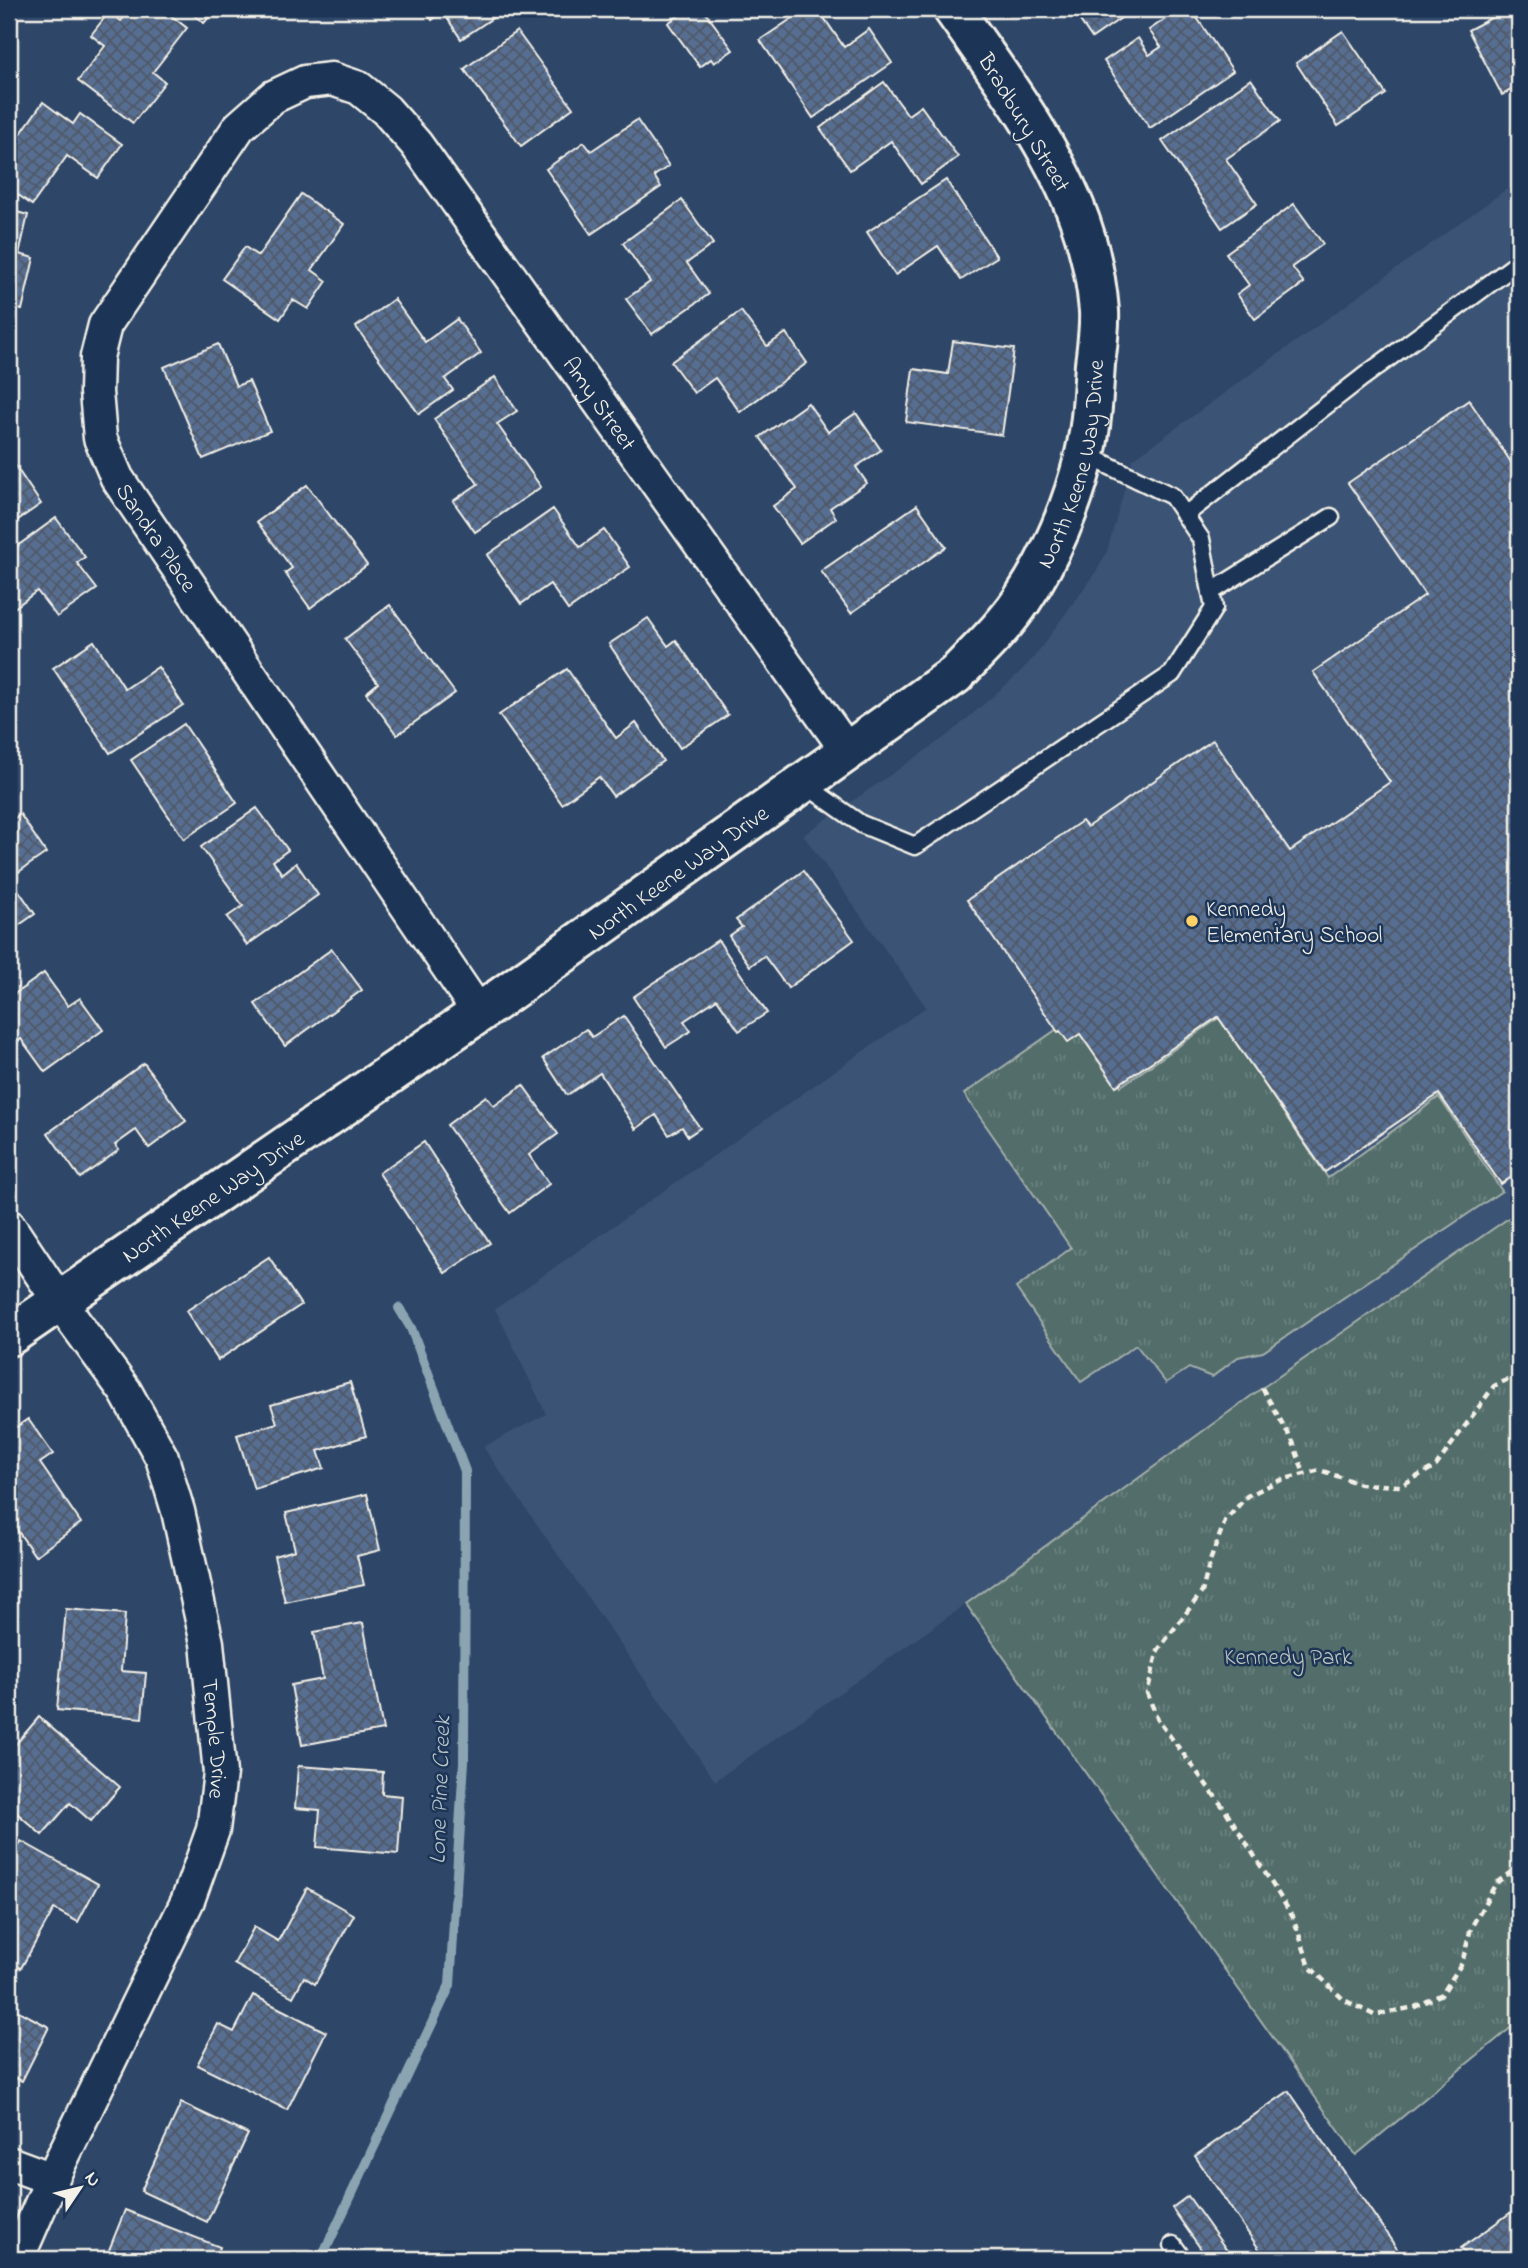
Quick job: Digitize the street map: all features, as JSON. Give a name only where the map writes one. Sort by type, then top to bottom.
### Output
[{"type":"street","name":"Bradbury Street","points":[[953,9],[1003,80],[1052,158],[1075,209],[1086,242]]},
{"type":"street","name":"Amy Street","points":[[332,79],[359,88],[386,110],[416,144],[848,752]]},
{"type":"street","name":"Sandra Place","points":[[332,79],[305,82],[273,97],[239,127],[105,325],[97,357],[96,392],[100,438],[117,478],[479,1013]]},
{"type":"street","name":"North Keene Way Drive","points":[[9,1336],[479,1013],[955,675],[1022,601],[1052,547],[1085,454],[1092,413],[1099,313],[1092,262],[1086,242]]},
{"type":"street","name":"Temple Drive","points":[[9,1226],[59,1301],[125,1391],[162,1458],[178,1511],[207,1643],[220,1773],[213,1830],[188,1900],[52,2179],[16,2259]]},
{"type":"street","points":[[9,2163],[52,2179]]},
{"type":"lane","points":[[1185,515],[1363,377],[1519,262]]},
{"type":"lane","points":[[804,784],[861,824],[915,846],[1172,674],[1214,608],[1201,538],[1172,496],[1085,454]]},
{"type":"lane","points":[[1212,592],[1331,517]]},
{"type":"lane","points":[[1172,2245],[1183,2259]]},
{"type":"path","points":[[1519,1374],[1494,1386],[1436,1466],[1400,1486],[1360,1484],[1320,1470],[1281,1480],[1248,1496],[1225,1521],[1202,1592],[1158,1650],[1147,1693],[1158,1720],[1226,1811],[1286,1905],[1293,1917],[1310,1967],[1344,2000],[1374,2015],[1415,2007],[1442,1994],[1462,1963],[1471,1928],[1496,1883],[1519,1866]]},
{"type":"path","points":[[1262,1388],[1293,1443],[1304,1474]]},
{"type":"shaded area","name":"Kennedy Elementary School","points":[[1519,180],[1519,1215],[715,1781],[483,1447],[546,1414],[495,1309],[926,1007],[803,835],[948,735],[1034,657],[1097,570],[1107,551],[1133,459]]},
{"type":"green space","points":[[1073,1018],[1121,1086],[1219,1018],[1328,1178],[1439,1097],[1502,1191],[1263,1352],[1238,1357],[1212,1377],[1189,1368],[1166,1383],[1136,1345],[1081,1382],[1016,1288],[1071,1248],[964,1094]]},
{"type":"green space","name":"Kennedy Park","points":[[1519,1211],[1519,2021],[1356,2155],[966,1604],[1262,1388]]},
{"type":"building","points":[[131,9],[163,9],[187,28],[153,72],[165,82],[133,123],[78,81],[105,46],[91,35],[109,12],[121,21]]},
{"type":"building","points":[[187,9],[216,9],[204,23]]},
{"type":"building","points":[[425,9],[506,9],[461,39],[443,12],[432,20]]},
{"type":"building","points":[[688,9],[703,9],[733,50],[714,63],[711,59],[700,67],[668,23]]},
{"type":"building","points":[[806,9],[818,9],[844,47],[869,29],[892,63],[813,118],[760,40]]},
{"type":"building","points":[[1072,9],[1134,9],[1092,38]]},
{"type":"building","points":[[1180,9],[1191,9],[1233,71],[1150,128],[1104,61],[1138,38],[1149,55],[1161,47],[1149,30]]},
{"type":"building","points":[[1508,9],[1519,9],[1519,86],[1502,95],[1468,30]]},
{"type":"building","points":[[517,31],[573,108],[521,146],[464,69]]},
{"type":"building","points":[[1343,31],[1386,94],[1338,126],[1296,63]]},
{"type":"building","points":[[1251,79],[1280,121],[1226,159],[1257,204],[1222,228],[1162,141]]},
{"type":"building","points":[[884,82],[908,115],[921,106],[958,157],[921,184],[891,141],[850,170],[820,128]]},
{"type":"building","points":[[43,102],[73,124],[80,114],[122,144],[98,178],[67,156],[32,205],[9,188],[9,133],[17,139]]},
{"type":"building","points":[[637,120],[669,166],[654,176],[661,187],[591,234],[546,169],[584,142],[591,151]]},
{"type":"building","points":[[946,180],[997,257],[961,280],[938,246],[895,275],[867,232]]},
{"type":"building","points":[[301,194],[344,224],[312,270],[327,281],[308,309],[293,300],[280,319],[222,279],[245,247],[258,256]]},
{"type":"building","points":[[682,200],[713,244],[687,263],[709,294],[652,334],[626,299],[650,282],[623,243]]},
{"type":"building","points":[[1294,204],[1323,244],[1292,267],[1304,283],[1255,319],[1237,294],[1249,285],[1226,253]]},
{"type":"building","points":[[9,210],[28,215],[19,254],[34,258],[22,310],[9,307]]},
{"type":"building","points":[[394,299],[425,342],[457,319],[481,353],[445,379],[453,390],[419,414],[356,327]]},
{"type":"building","points":[[741,311],[767,346],[786,333],[807,363],[740,412],[715,378],[694,393],[671,362]]},
{"type":"building","points":[[953,341],[1014,349],[1002,435],[906,422],[913,369],[948,374]]},
{"type":"building","points":[[218,344],[236,386],[249,381],[270,431],[203,459],[164,367]]},
{"type":"building","points":[[11,358],[11,397],[9,397]]},
{"type":"building","points":[[495,377],[517,411],[497,424],[541,487],[475,532],[453,501],[478,484],[434,419]]},
{"type":"building","name":"Kennedy Elementary School","points":[[1469,400],[1519,474],[1519,1172],[1501,1184],[1439,1094],[1325,1172],[1218,1017],[1116,1086],[1080,1034],[1068,1042],[1060,1031],[1058,1032],[967,900],[1082,821],[1087,827],[1213,740],[1290,851],[1390,782],[1313,672],[1425,595],[1348,483]]},
{"type":"building","points":[[808,403],[828,432],[856,413],[881,450],[856,467],[867,483],[830,508],[836,518],[800,543],[773,506],[797,489],[760,437]]},
{"type":"building","points":[[9,453],[41,504],[9,526]]},
{"type":"building","points":[[307,485],[367,565],[310,608],[285,573],[292,568],[257,522]]},
{"type":"building","points":[[917,505],[946,547],[851,613],[821,571]]},
{"type":"building","points":[[553,509],[580,547],[604,530],[630,567],[568,610],[550,584],[521,604],[487,555]]},
{"type":"building","points":[[56,518],[85,557],[77,563],[97,589],[57,617],[37,591],[9,612],[9,552]]},
{"type":"building","points":[[390,605],[455,693],[397,735],[366,693],[378,683],[345,639]]},
{"type":"building","points":[[648,618],[668,646],[676,640],[728,715],[680,748],[609,644]]},
{"type":"building","points":[[94,641],[125,689],[158,667],[183,705],[110,753],[53,668]]},
{"type":"building","points":[[567,669],[616,738],[636,723],[663,761],[613,796],[599,777],[562,804],[499,715]]},
{"type":"building","points":[[184,724],[237,803],[184,839],[131,760]]},
{"type":"building","points":[[257,808],[288,850],[273,861],[282,874],[296,863],[318,895],[247,945],[227,917],[243,906],[201,847]]},
{"type":"building","points":[[20,814],[46,853],[10,878],[35,914],[9,932],[9,822]]},
{"type":"building","points":[[803,871],[854,940],[788,988],[764,956],[750,966],[729,936],[742,927],[736,920]]},
{"type":"building","points":[[718,940],[767,1013],[739,1031],[717,999],[684,1021],[691,1031],[666,1047],[633,997]]},
{"type":"building","points":[[332,949],[362,990],[285,1046],[255,1004]]},
{"type":"building","points":[[44,973],[68,1006],[80,998],[103,1030],[45,1072],[21,1039],[9,1048],[9,998]]},
{"type":"building","points":[[624,1016],[700,1128],[688,1136],[682,1127],[669,1135],[656,1115],[636,1129],[600,1073],[567,1095],[543,1058],[586,1029],[592,1037]]},
{"type":"building","points":[[144,1063],[186,1121],[149,1148],[136,1130],[115,1145],[119,1150],[80,1178],[48,1133]]},
{"type":"building","points":[[523,1085],[558,1134],[529,1155],[549,1184],[510,1213],[447,1125],[486,1096],[494,1106]]},
{"type":"building","points":[[424,1142],[490,1243],[445,1273],[379,1173]]},
{"type":"building","points":[[269,1257],[301,1305],[218,1360],[186,1311]]},
{"type":"building","points":[[350,1382],[366,1436],[318,1451],[324,1468],[254,1489],[237,1435],[277,1423],[271,1405]]},
{"type":"building","points":[[28,1419],[53,1454],[40,1463],[81,1523],[35,1556],[9,1518],[9,1432]]},
{"type":"building","points":[[367,1494],[380,1550],[357,1556],[364,1585],[285,1602],[274,1556],[295,1550],[286,1513]]},
{"type":"building","points":[[66,1609],[125,1614],[121,1671],[146,1673],[142,1718],[57,1710]]},
{"type":"building","points":[[363,1623],[383,1730],[302,1745],[291,1685],[323,1679],[314,1632]]},
{"type":"building","points":[[39,1717],[120,1787],[91,1821],[70,1803],[42,1835],[9,1806],[9,1752]]},
{"type":"building","points":[[298,1766],[383,1772],[382,1794],[402,1796],[398,1854],[317,1847],[320,1810],[295,1808]]},
{"type":"building","points":[[21,1841],[98,1884],[78,1922],[54,1909],[21,1968],[9,1961],[9,1864]]},
{"type":"building","points":[[307,1888],[354,1915],[315,1984],[304,1977],[293,1997],[234,1964],[254,1927],[278,1941]]},
{"type":"building","points":[[253,1995],[326,2032],[287,2110],[197,2065],[218,2024],[234,2032]]},
{"type":"building","points":[[9,2006],[49,2027],[22,2081],[9,2075]]},
{"type":"building","points":[[1289,2091],[1404,2259],[1266,2259],[1195,2156]]},
{"type":"building","points":[[181,2103],[248,2134],[207,2222],[141,2191]]},
{"type":"building","points":[[1188,2196],[1233,2259],[1208,2259],[1172,2208]]},
{"type":"building","points":[[125,2210],[220,2247],[216,2259],[129,2259],[109,2250]]},
{"type":"building","points":[[1513,2211],[1519,2221],[1519,2259],[1469,2259],[1461,2248]]},
{"type":"waterway","name":"Lone Pine Creek","points":[[321,2259],[450,1985],[464,1762],[465,1471],[411,1328],[399,1308]]},
{"type":"place","name":"Kennedy Elementary School","points":[[1192,921]]}]
